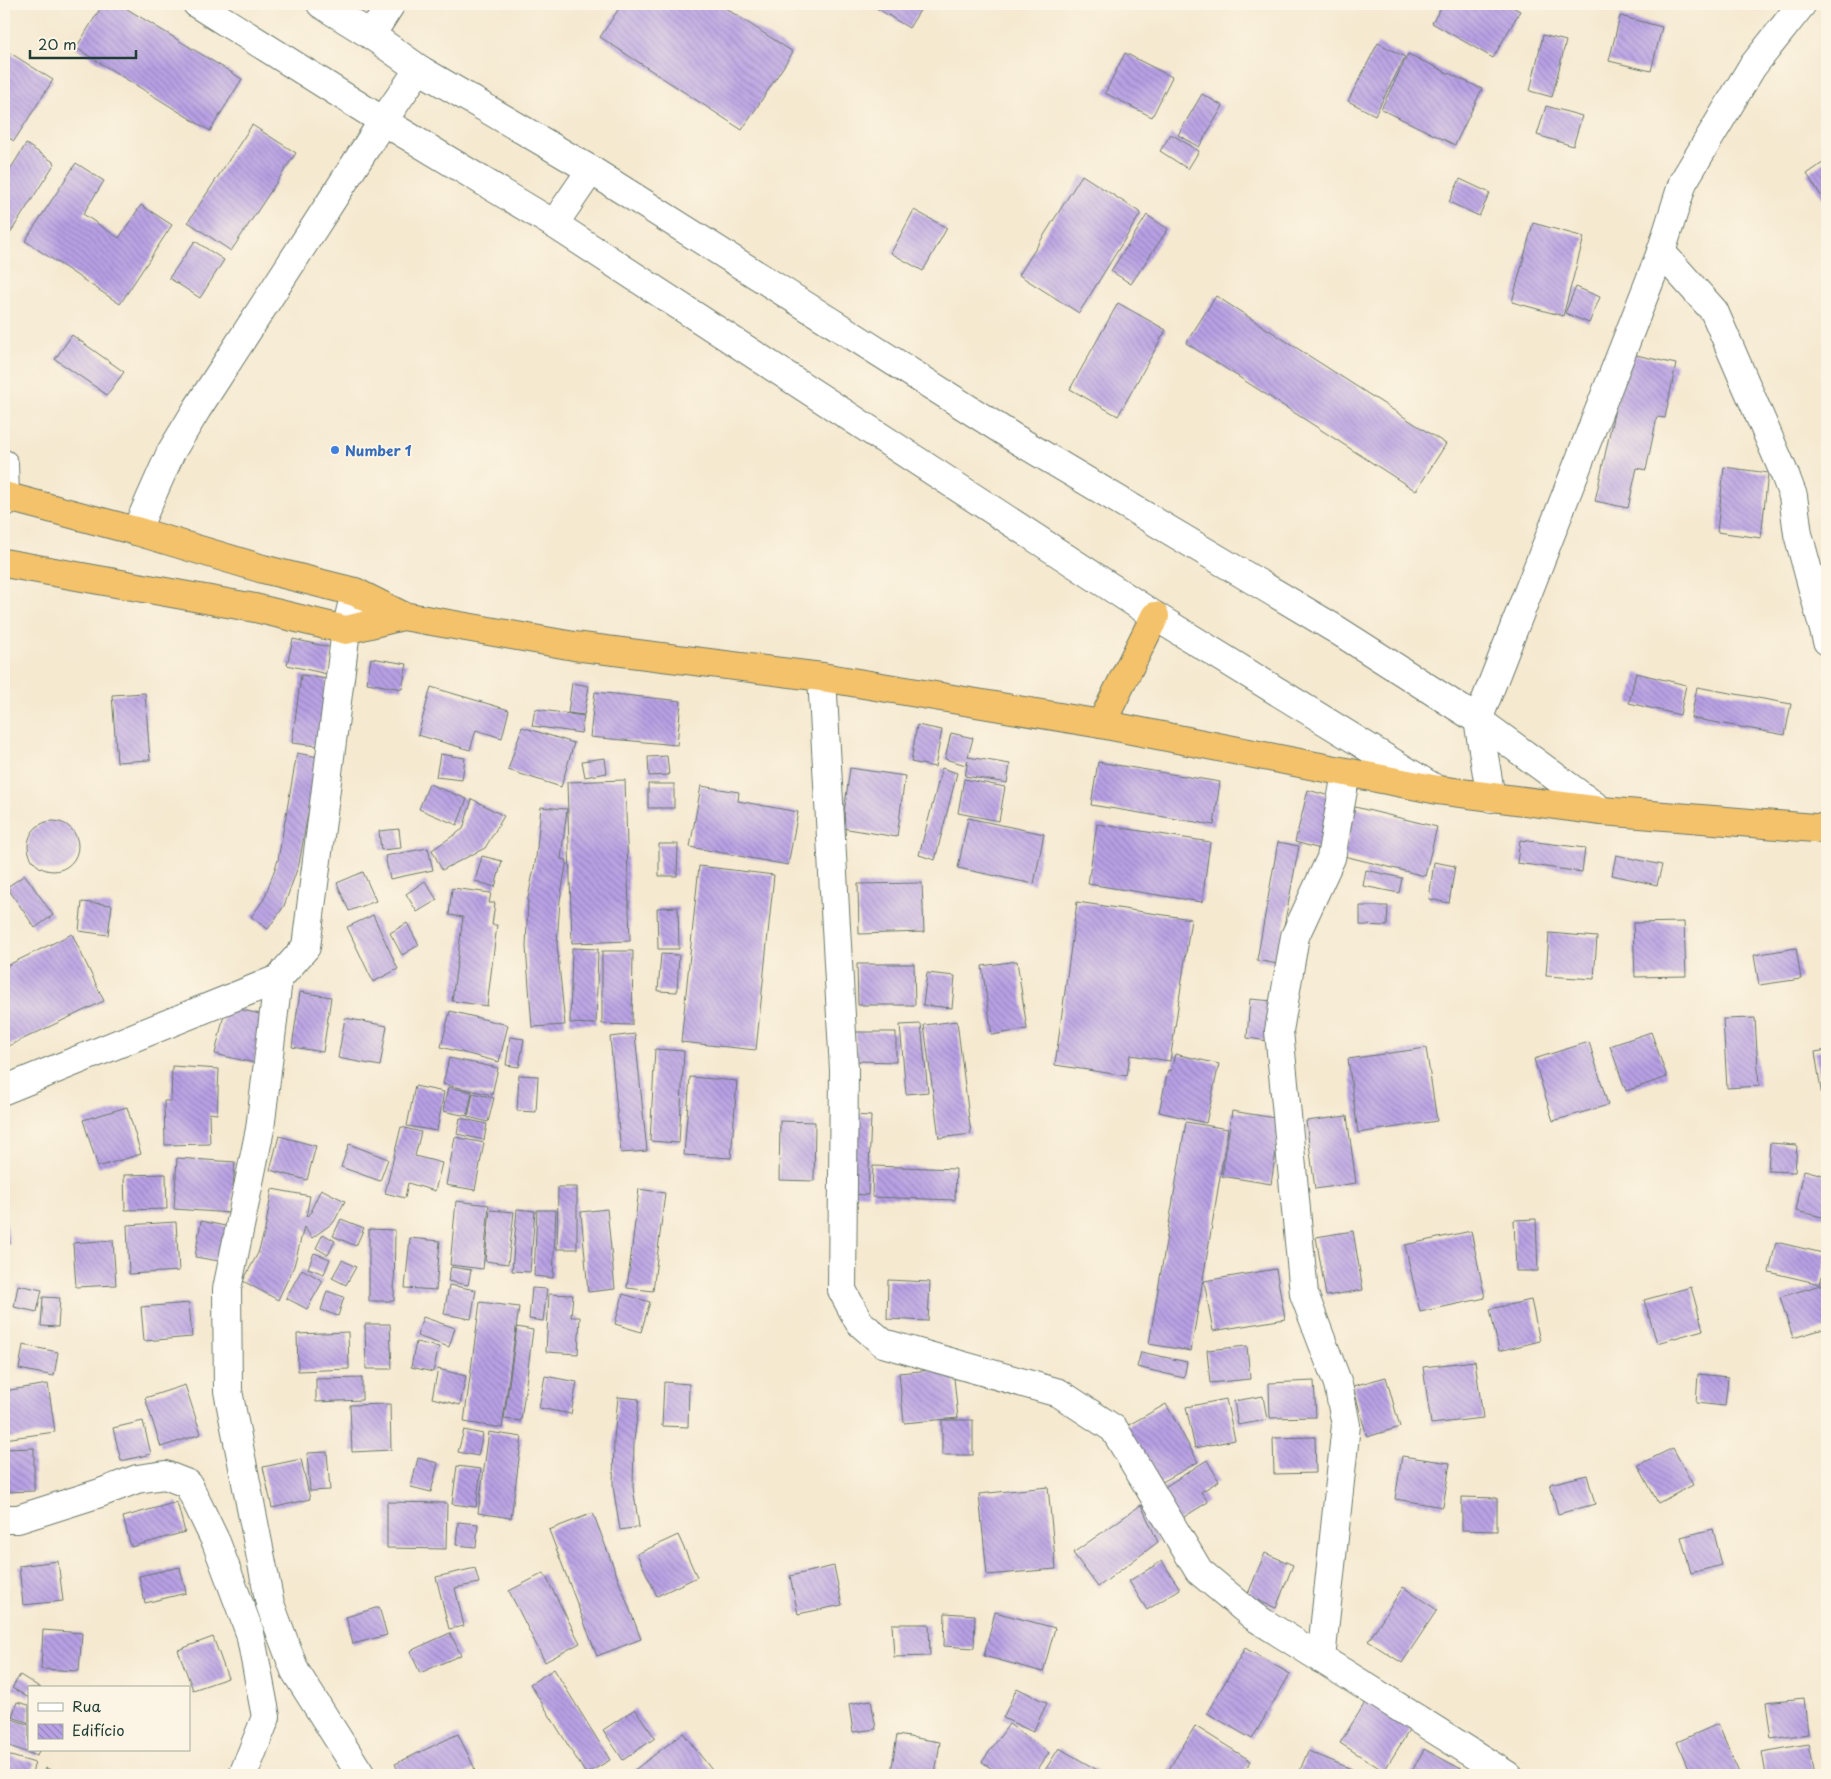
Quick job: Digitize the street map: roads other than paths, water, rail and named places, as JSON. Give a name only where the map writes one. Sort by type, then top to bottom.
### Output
[{"type":"highway","points":[[4,498],[136,531],[263,569],[354,592],[403,616],[574,646],[822,677],[1101,724],[1346,773],[1491,798],[1602,811],[1827,829]]},
{"type":"highway","points":[[4,563],[255,608],[346,630],[403,616]]},
{"type":"highway","points":[[1101,724],[1154,616]]},
{"type":"street","points":[[197,4],[383,121],[554,224],[1154,616],[1438,790]]},
{"type":"street","points":[[321,4],[371,35],[419,69],[591,170],[1016,439],[1337,630],[1478,720],[1602,811]]},
{"type":"street","points":[[371,35],[391,4]]},
{"type":"street","points":[[1491,798],[1478,720],[1662,252],[1683,182],[1752,67],[1802,4]]},
{"type":"street","points":[[136,531],[175,445],[383,121],[419,69]]},
{"type":"street","points":[[554,224],[591,170]]},
{"type":"street","points":[[1662,252],[1714,311],[1785,475],[1793,496],[1798,534],[1827,641]]},
{"type":"street","points":[[4,464],[4,498]]},
{"type":"street","points":[[4,1090],[278,979],[306,947],[346,630],[354,592]]},
{"type":"street","points":[[822,677],[844,1070],[842,1290],[859,1322],[883,1343],[1059,1393],[1114,1429],[1199,1571],[1253,1616],[1507,1775]]},
{"type":"street","points":[[1321,1659],[1346,1425],[1338,1384],[1304,1294],[1279,1032],[1295,936],[1331,858],[1346,773]]},
{"type":"street","points":[[278,979],[260,1129],[227,1289],[228,1391],[270,1604],[295,1671],[361,1775]]},
{"type":"street","points":[[4,1519],[18,1519],[137,1479],[165,1475],[188,1484],[216,1542],[250,1633],[266,1717],[243,1775]]},
{"type":"place","name":"Number 1","points":[[335,450]]}]
